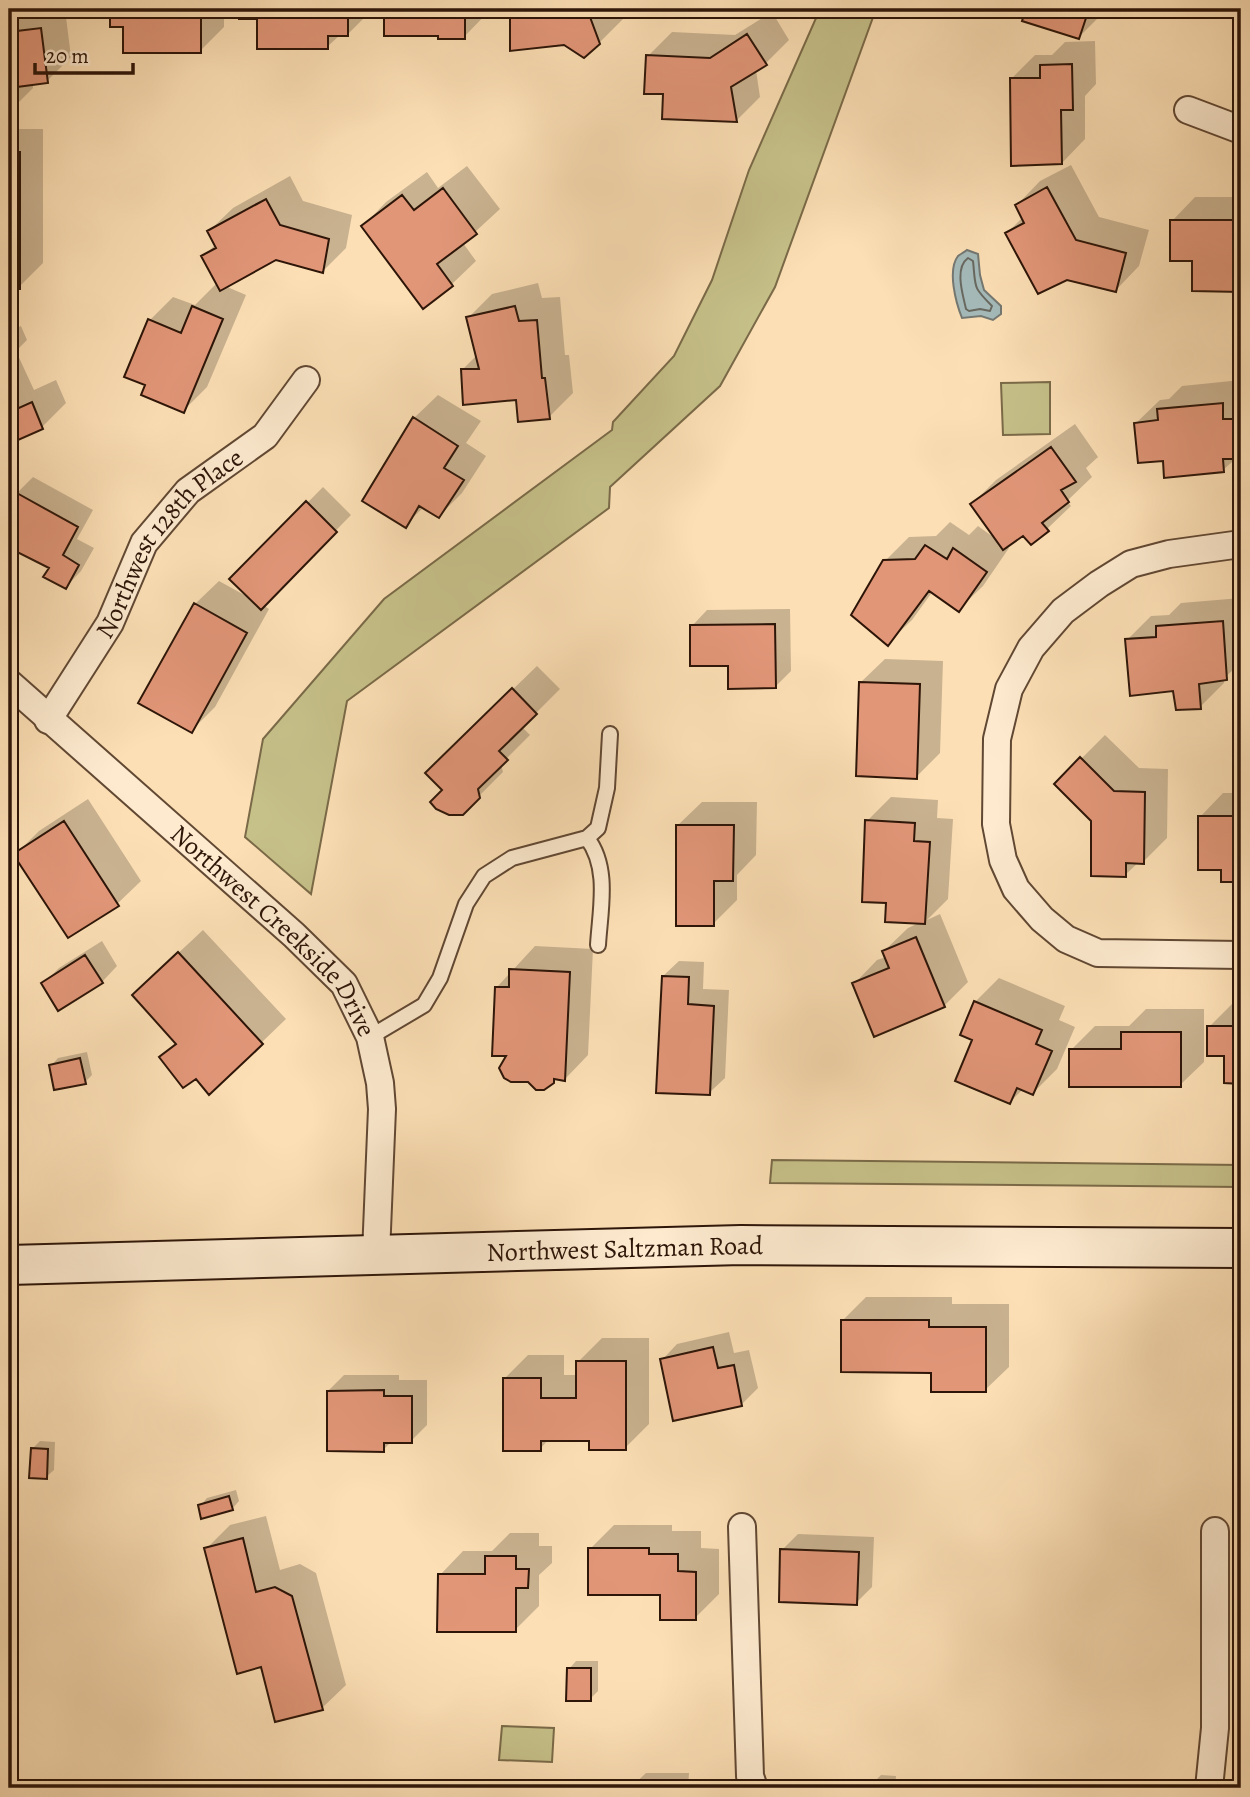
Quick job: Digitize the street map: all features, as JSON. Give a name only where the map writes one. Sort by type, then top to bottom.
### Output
[{"type":"main road","name":"Northwest Saltzman Road","points":[[9,1265],[741,1245],[1241,1248]]},
{"type":"street","points":[[1188,110],[1241,131]]},
{"type":"street","name":"Northwest 128th Place","points":[[48,720],[110,623],[144,544],[188,491],[265,436],[306,380]]},
{"type":"street","points":[[1241,544],[1169,554],[1132,564],[1099,584],[1055,620],[1031,648],[1009,689],[997,739],[996,824],[1003,860],[1016,889],[1041,919],[1066,939],[1098,953],[1241,955]]},
{"type":"street","name":"Northwest Creekside Drive","points":[[9,684],[294,935],[344,984],[370,1037],[380,1083],[382,1109],[376,1254]]},
{"type":"street","points":[[743,1527],[750,1776],[754,1788]]},
{"type":"street","points":[[1209,1788],[1215,1728],[1215,1531]]},
{"type":"lane","points":[[370,1037],[424,1005],[440,978],[466,904],[484,876],[512,858],[587,838],[598,828],[607,788],[610,734]]},
{"type":"lane","points":[[587,838],[596,850],[601,867],[598,945]]},
{"type":"shaded area","points":[[820,9],[876,9],[775,287],[720,386],[610,487],[609,508],[347,701],[311,894],[245,837],[263,739],[384,599],[612,430],[613,422],[674,356],[712,280],[749,170]]},
{"type":"shaded area","points":[[1050,382],[1050,434],[1003,435],[1001,383]]},
{"type":"shaded area","points":[[772,1160],[1241,1165],[1241,1187],[770,1183]]},
{"type":"shaded area","points":[[502,1726],[554,1728],[552,1762],[499,1760]]},
{"type":"shaded area","points":[[502,1784],[502,1788],[434,1788],[433,1785]]},
{"type":"water","points":[[967,250],[978,254],[984,290],[1001,306],[1001,314],[993,320],[981,316],[962,318],[955,295],[953,269],[958,256]]},
{"type":"building","points":[[110,9],[216,9],[216,18],[201,18],[201,53],[123,53],[123,27],[110,27]]},
{"type":"building","points":[[239,9],[348,9],[348,36],[328,36],[328,49],[257,49],[257,19],[239,19]]},
{"type":"building","points":[[384,9],[485,9],[485,18],[465,18],[465,39],[384,36]]},
{"type":"building","points":[[510,9],[587,9],[600,44],[584,58],[564,45],[510,51]]},
{"type":"building","points":[[1026,9],[1081,9],[1079,14],[1086,18],[1079,39],[1022,21]]},
{"type":"building","points":[[41,28],[48,83],[9,88],[9,32]]},
{"type":"building","points":[[747,34],[767,65],[731,87],[737,122],[662,119],[663,94],[644,94],[646,55],[710,58]]},
{"type":"building","points":[[1072,64],[1073,110],[1061,110],[1062,164],[1011,166],[1010,78],[1040,78],[1040,65]]},
{"type":"building","points":[[9,152],[20,152],[20,289],[9,289]]},
{"type":"building","points":[[1047,187],[1076,240],[1126,253],[1116,292],[1067,280],[1038,294],[1005,233],[1024,223],[1015,205]]},
{"type":"building","points":[[443,188],[477,234],[437,264],[453,286],[423,309],[361,226],[402,195],[414,210]]},
{"type":"building","points":[[266,199],[280,225],[329,239],[323,273],[276,260],[220,291],[201,256],[216,248],[207,231]]},
{"type":"building","points":[[1170,220],[1241,220],[1241,292],[1192,291],[1192,261],[1170,261]]},
{"type":"building","points":[[192,306],[223,319],[184,413],[141,395],[145,385],[124,377],[148,319],[181,333]]},
{"type":"building","points":[[515,306],[519,321],[537,320],[542,378],[545,378],[550,419],[518,422],[516,400],[463,405],[461,369],[479,369],[466,317]]},
{"type":"building","points":[[32,402],[43,429],[9,444],[9,410],[10,412]]},
{"type":"building","points":[[1223,403],[1223,419],[1238,419],[1239,459],[1223,459],[1224,472],[1164,478],[1163,461],[1138,463],[1134,423],[1158,420],[1157,409]]},
{"type":"building","points":[[413,417],[458,446],[444,468],[464,480],[439,518],[419,506],[406,528],[362,501]]},
{"type":"building","points":[[1051,447],[1076,482],[1061,490],[1069,502],[1042,523],[1049,531],[1031,545],[1023,536],[1003,550],[970,504]]},
{"type":"building","points":[[15,492],[78,527],[63,555],[79,565],[66,589],[43,577],[49,568],[9,548],[9,504]]},
{"type":"building","points":[[306,501],[337,532],[261,610],[229,579]]},
{"type":"building","points":[[925,545],[947,559],[953,548],[987,572],[959,612],[929,591],[888,646],[851,615],[883,560],[915,559]]},
{"type":"building","points":[[194,603],[247,633],[192,733],[138,703]]},
{"type":"building","points":[[1223,621],[1227,680],[1199,684],[1201,709],[1176,710],[1173,691],[1130,696],[1125,639],[1156,637],[1156,626]]},
{"type":"building","points":[[775,624],[776,688],[728,689],[728,666],[690,666],[690,625]]},
{"type":"building","points":[[859,682],[920,684],[917,779],[856,776]]},
{"type":"building","points":[[512,688],[537,714],[499,751],[508,760],[478,789],[480,798],[463,815],[449,815],[436,809],[430,802],[442,790],[425,773]]},
{"type":"building","points":[[1080,757],[1114,791],[1145,792],[1144,864],[1126,863],[1126,877],[1091,876],[1091,821],[1054,784]]},
{"type":"building","points":[[1198,816],[1241,816],[1241,882],[1221,882],[1221,870],[1198,870]]},
{"type":"building","points":[[865,820],[915,823],[914,841],[930,842],[925,924],[885,922],[886,903],[862,902]]},
{"type":"building","points":[[64,821],[119,906],[68,938],[13,854]]},
{"type":"building","points":[[676,825],[734,825],[733,881],[714,881],[714,926],[676,926]]},
{"type":"building","points":[[916,937],[945,1007],[874,1037],[852,983],[889,968],[882,951]]},
{"type":"building","points":[[178,952],[263,1044],[209,1095],[196,1079],[183,1088],[159,1057],[176,1044],[132,995]]},
{"type":"building","points":[[85,955],[103,983],[58,1011],[41,983]]},
{"type":"building","points":[[509,969],[570,972],[565,1081],[554,1079],[554,1083],[544,1090],[536,1090],[528,1082],[511,1082],[504,1078],[499,1068],[506,1056],[492,1056],[495,987],[509,987]]},
{"type":"building","points":[[662,976],[689,977],[688,1004],[714,1006],[710,1095],[656,1093]]},
{"type":"building","points":[[974,1001],[1042,1030],[1036,1044],[1052,1051],[1033,1095],[1017,1088],[1010,1104],[955,1081],[972,1040],[960,1035]]},
{"type":"building","points":[[1207,1026],[1241,1026],[1241,1084],[1224,1083],[1224,1056],[1207,1056]]},
{"type":"building","points":[[1121,1032],[1181,1032],[1181,1087],[1069,1087],[1069,1049],[1121,1049]]},
{"type":"building","points":[[80,1058],[86,1084],[54,1090],[49,1065]]},
{"type":"building","points":[[841,1320],[929,1320],[929,1327],[986,1327],[986,1392],[931,1392],[931,1373],[841,1372]]},
{"type":"building","points":[[713,1347],[718,1368],[734,1365],[742,1406],[673,1421],[660,1359]]},
{"type":"building","points":[[576,1361],[626,1361],[626,1450],[589,1450],[589,1441],[541,1441],[541,1451],[503,1451],[503,1378],[541,1378],[541,1398],[576,1398]]},
{"type":"building","points":[[384,1390],[384,1396],[412,1396],[412,1443],[384,1443],[384,1452],[327,1451],[327,1391]]},
{"type":"building","points":[[31,1448],[48,1449],[47,1479],[29,1478]]},
{"type":"building","points":[[229,1496],[233,1510],[201,1519],[198,1505]]},
{"type":"building","points":[[243,1538],[256,1592],[275,1587],[292,1596],[323,1710],[275,1722],[261,1667],[237,1674],[204,1548]]},
{"type":"building","points":[[588,1548],[649,1548],[649,1554],[678,1554],[678,1571],[696,1572],[696,1620],[660,1620],[660,1595],[588,1595]]},
{"type":"building","points":[[780,1549],[859,1552],[857,1605],[779,1602]]},
{"type":"building","points":[[485,1556],[516,1556],[516,1569],[529,1569],[528,1588],[516,1588],[516,1632],[437,1632],[438,1574],[485,1574]]},
{"type":"building","points":[[567,1668],[591,1668],[591,1701],[566,1701]]},
{"type":"building","points":[[872,1782],[890,1783],[889,1788],[871,1788]]}]
